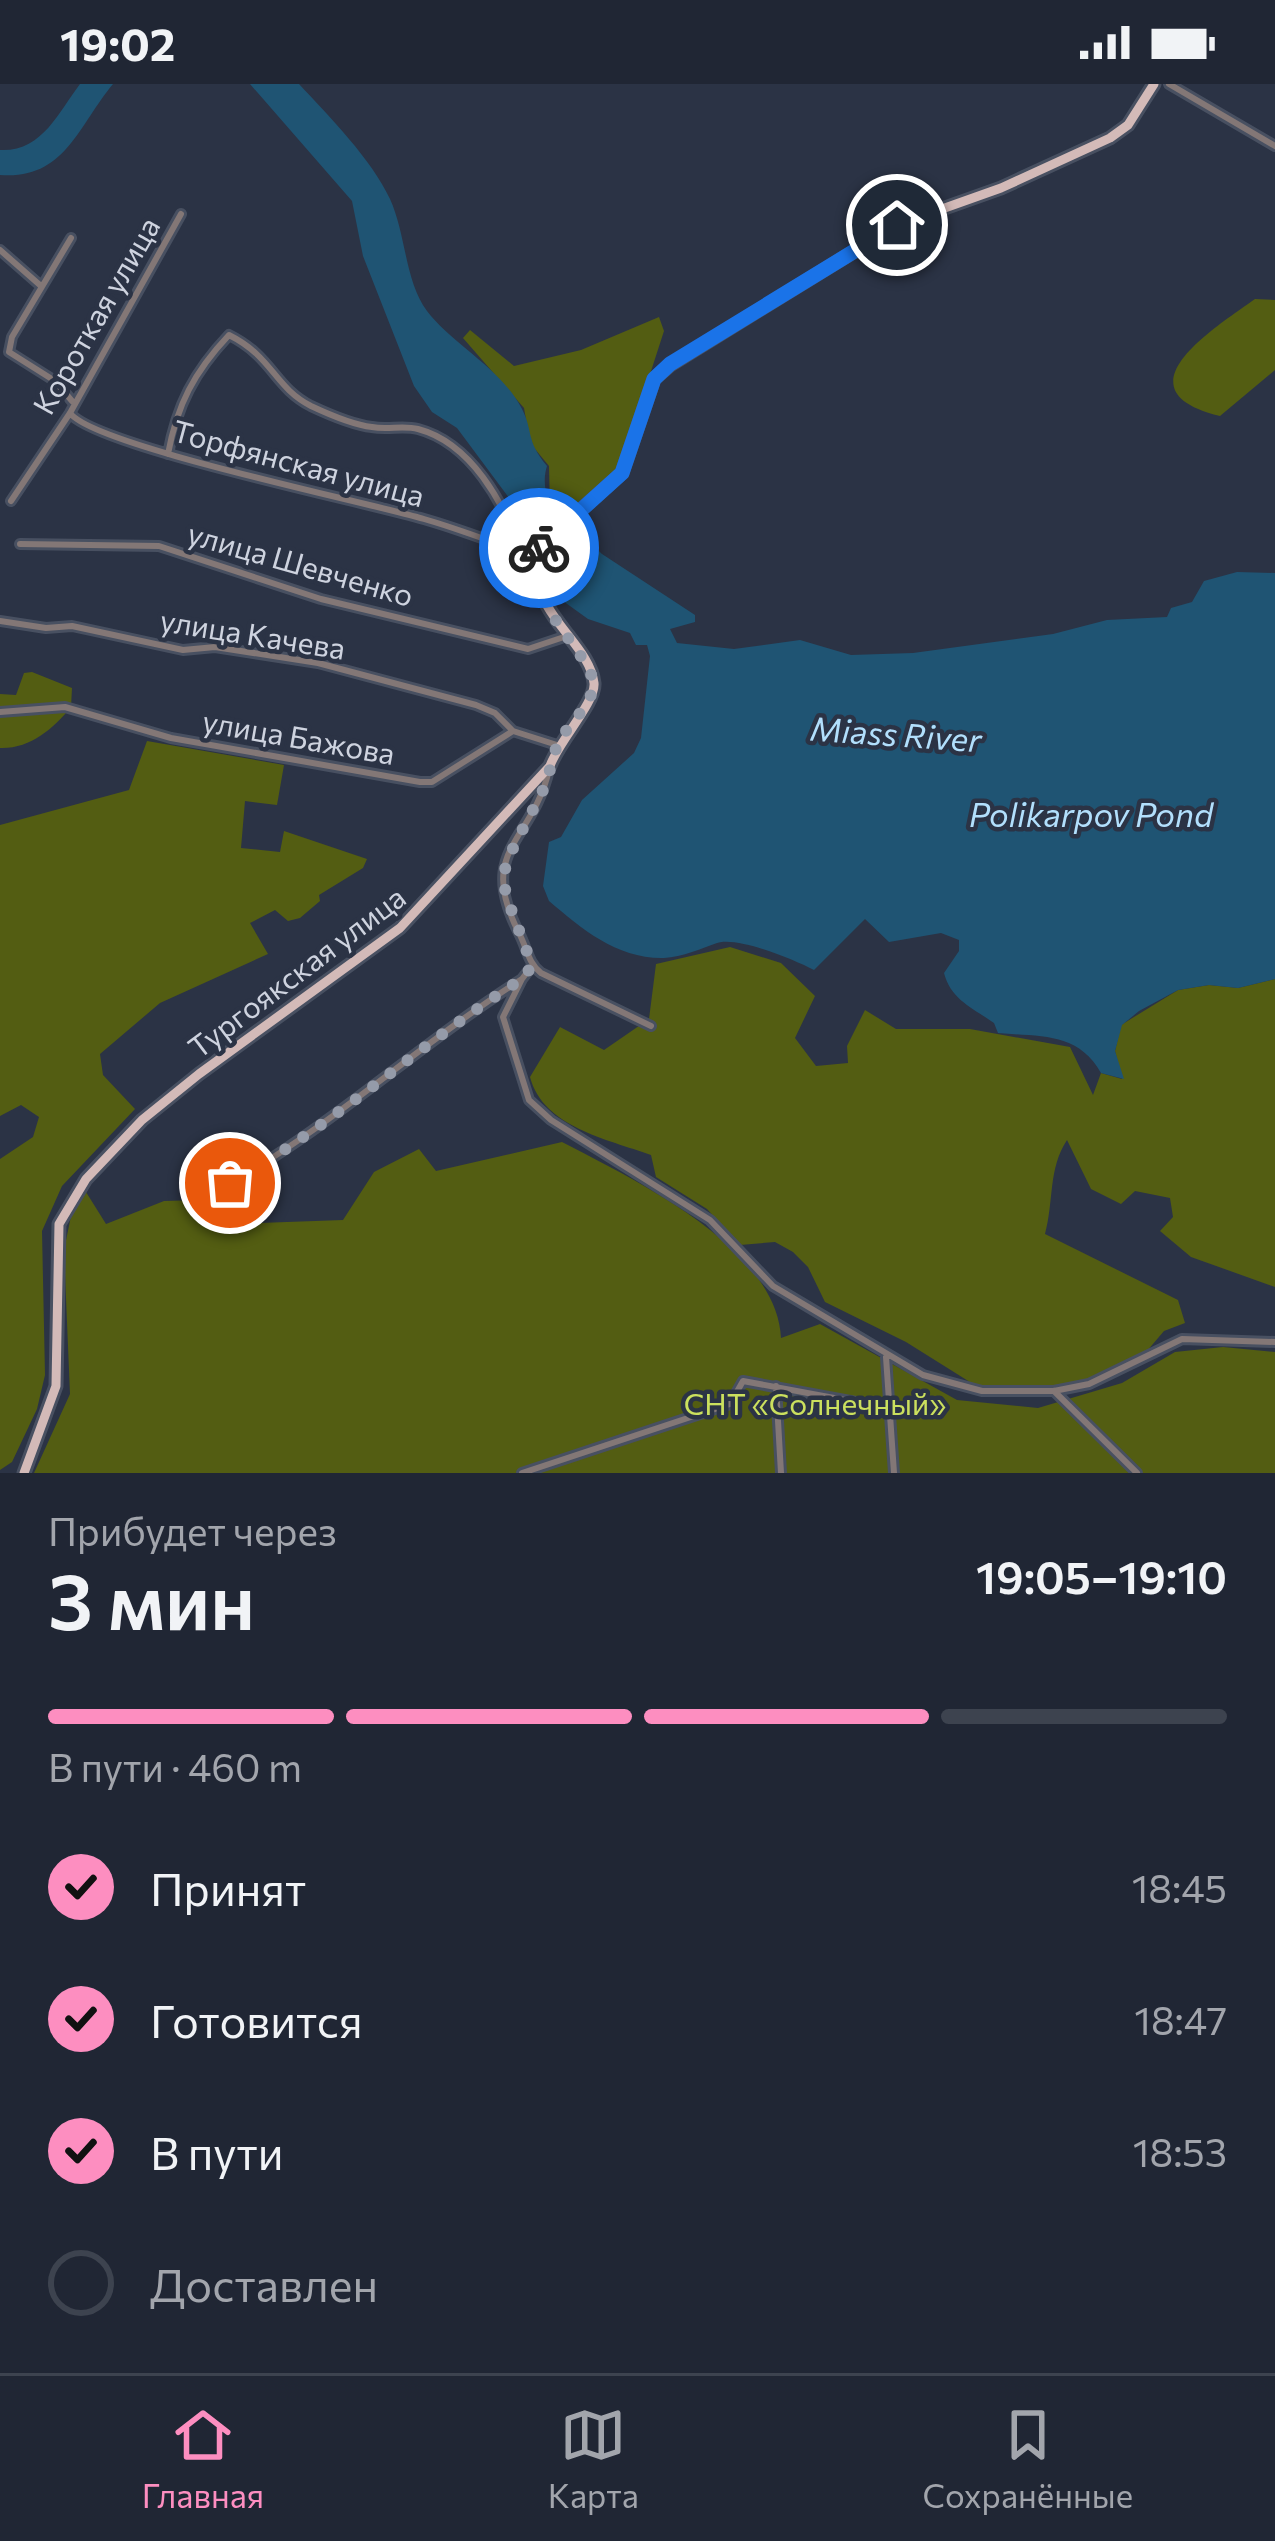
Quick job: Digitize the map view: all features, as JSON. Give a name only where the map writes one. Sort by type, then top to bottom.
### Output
[{"type":"main road","points":[[536,559],[540,546],[622,473],[654,379],[670,364],[897,225],[1001,188],[1110,138],[1128,125],[1154,84]]},
{"type":"main road","name":"Тургоякская улица","points":[[24,1473],[56,1386],[59,1224],[86,1179],[142,1120],[400,928],[550,766],[557,745],[586,706],[594,682],[543,595],[536,559]]},
{"type":"street","points":[[1169,84],[1275,146]]},
{"type":"street","name":"Короткая улица","points":[[11,501],[70,412],[181,214]]},
{"type":"street","points":[[71,238],[9,352],[55,381],[73,402]]},
{"type":"street","points":[[0,250],[41,286]]},
{"type":"street","points":[[168,454],[176,409],[202,363],[229,335],[256,349],[277,378],[314,407],[370,428],[414,427],[447,439],[509,517],[521,552]]},
{"type":"street","name":"Торфянская улица","points":[[70,412],[93,429],[168,454],[428,520],[536,559]]},
{"type":"street","name":"улица Шевченко","points":[[20,544],[160,546],[321,599],[528,649],[564,637]]},
{"type":"street","name":"улица Качева","points":[[0,621],[46,628],[72,626],[183,650],[215,647],[318,663],[476,704],[495,712],[513,731],[557,745]]},
{"type":"street","name":"улица Бажова","points":[[0,712],[65,707],[171,738],[420,782],[432,782],[513,731]]},
{"type":"street","points":[[550,766],[545,787],[503,863],[500,884],[532,966],[651,1026]]},
{"type":"street","points":[[532,966],[503,1017],[529,1100],[550,1120],[710,1220],[773,1286],[923,1375],[982,1391],[1054,1391],[1089,1384],[1181,1339],[1275,1342]]},
{"type":"street","points":[[230,1183],[292,1148],[368,1085],[522,979]]},
{"type":"street","points":[[886,1356],[894,1473]]},
{"type":"street","points":[[522,1473],[730,1404],[743,1381],[888,1408]]},
{"type":"street","points":[[776,1386],[782,1473]]},
{"type":"street","points":[[1054,1391],[1137,1473]]},
{"type":"green space","points":[[1255,299],[1275,300],[1275,370],[1220,416],[1189,405],[1175,391],[1174,375],[1183,358]]},
{"type":"green space","points":[[659,317],[664,331],[619,470],[558,524],[550,509],[549,466],[530,443],[524,408],[463,338],[470,330],[514,366],[581,350]]},
{"type":"green space","points":[[24,673],[72,688],[71,707],[40,736],[0,748],[0,694],[16,695]]},
{"type":"green space","points":[[147,741],[284,765],[277,805],[245,801],[241,848],[280,852],[284,831],[367,859],[363,868],[319,895],[320,901],[300,918],[288,921],[275,910],[250,923],[268,954],[160,1003],[100,1054],[103,1075],[135,1109],[62,1186],[42,1231],[45,1375],[37,1409],[12,1462],[0,1470],[0,1159],[33,1137],[39,1117],[21,1105],[0,1116],[0,825],[129,790]]},
{"type":"green space","points":[[730,947],[781,963],[815,996],[795,1038],[816,1066],[848,1063],[847,1046],[865,1010],[896,1029],[970,1029],[1070,1047],[1093,1095],[1101,1073],[1122,1079],[1115,1051],[1121,1025],[1178,990],[1209,985],[1238,988],[1275,979],[1275,1287],[1191,1257],[1160,1231],[1173,1217],[1170,1198],[1135,1191],[1121,1204],[1091,1189],[1067,1140],[1054,1174],[1045,1234],[1178,1300],[1185,1323],[1164,1331],[1141,1358],[1102,1378],[1023,1395],[981,1389],[906,1342],[825,1302],[808,1267],[793,1252],[775,1242],[740,1245],[707,1209],[656,1177],[651,1155],[562,1119],[537,1094],[530,1077],[560,1027],[604,1050],[649,1019],[656,964]]},
{"type":"green space","name":"СНТ «Солнечный»","points":[[562,1142],[661,1196],[729,1246],[755,1274],[773,1305],[781,1338],[820,1324],[957,1400],[1038,1408],[1122,1383],[1175,1352],[1223,1347],[1275,1352],[1275,1473],[34,1473],[70,1394],[64,1250],[71,1216],[86,1192],[106,1224],[164,1201],[235,1199],[259,1223],[343,1220],[374,1172],[419,1149],[436,1171]]},
{"type":"water","points":[[80,84],[113,84],[55,159],[40,169],[0,175],[0,150],[38,138]]},
{"type":"water","points":[[250,84],[299,84],[382,184],[395,213],[414,286],[427,311],[502,381],[522,409],[547,466],[549,503],[568,535],[550,553],[457,428],[432,412],[414,386],[363,256],[352,201]]},
{"type":"water","name":"Polikarpov Pond","points":[[580,533],[602,554],[695,615],[695,622],[670,629],[677,643],[734,649],[800,640],[851,655],[913,653],[1053,634],[1107,620],[1167,617],[1171,608],[1192,602],[1204,581],[1237,572],[1275,573],[1275,979],[1238,988],[1209,985],[1178,990],[1139,1011],[1122,1025],[1115,1051],[1124,1079],[1101,1073],[1069,1043],[998,1033],[994,1023],[964,1002],[947,982],[944,973],[959,951],[959,940],[941,933],[889,942],[865,919],[814,970],[765,950],[726,942],[678,956],[647,957],[616,948],[587,932],[549,901],[543,886],[549,842],[561,837],[582,800],[634,753],[641,738],[650,656],[647,645],[636,645],[630,633],[588,619],[563,601],[555,558]]},
{"type":"way so far","points":[[230,1183],[292,1148],[368,1085],[522,979],[532,966],[506,908],[500,884],[503,863],[545,787],[557,745],[586,706],[594,682],[543,595],[536,573],[539,548]]},
{"type":"route","points":[[539,548],[622,473],[646,396],[654,379],[670,364],[897,225]]},
{"type":"water label","name":"Miass River","points":[[896,733]]}]
